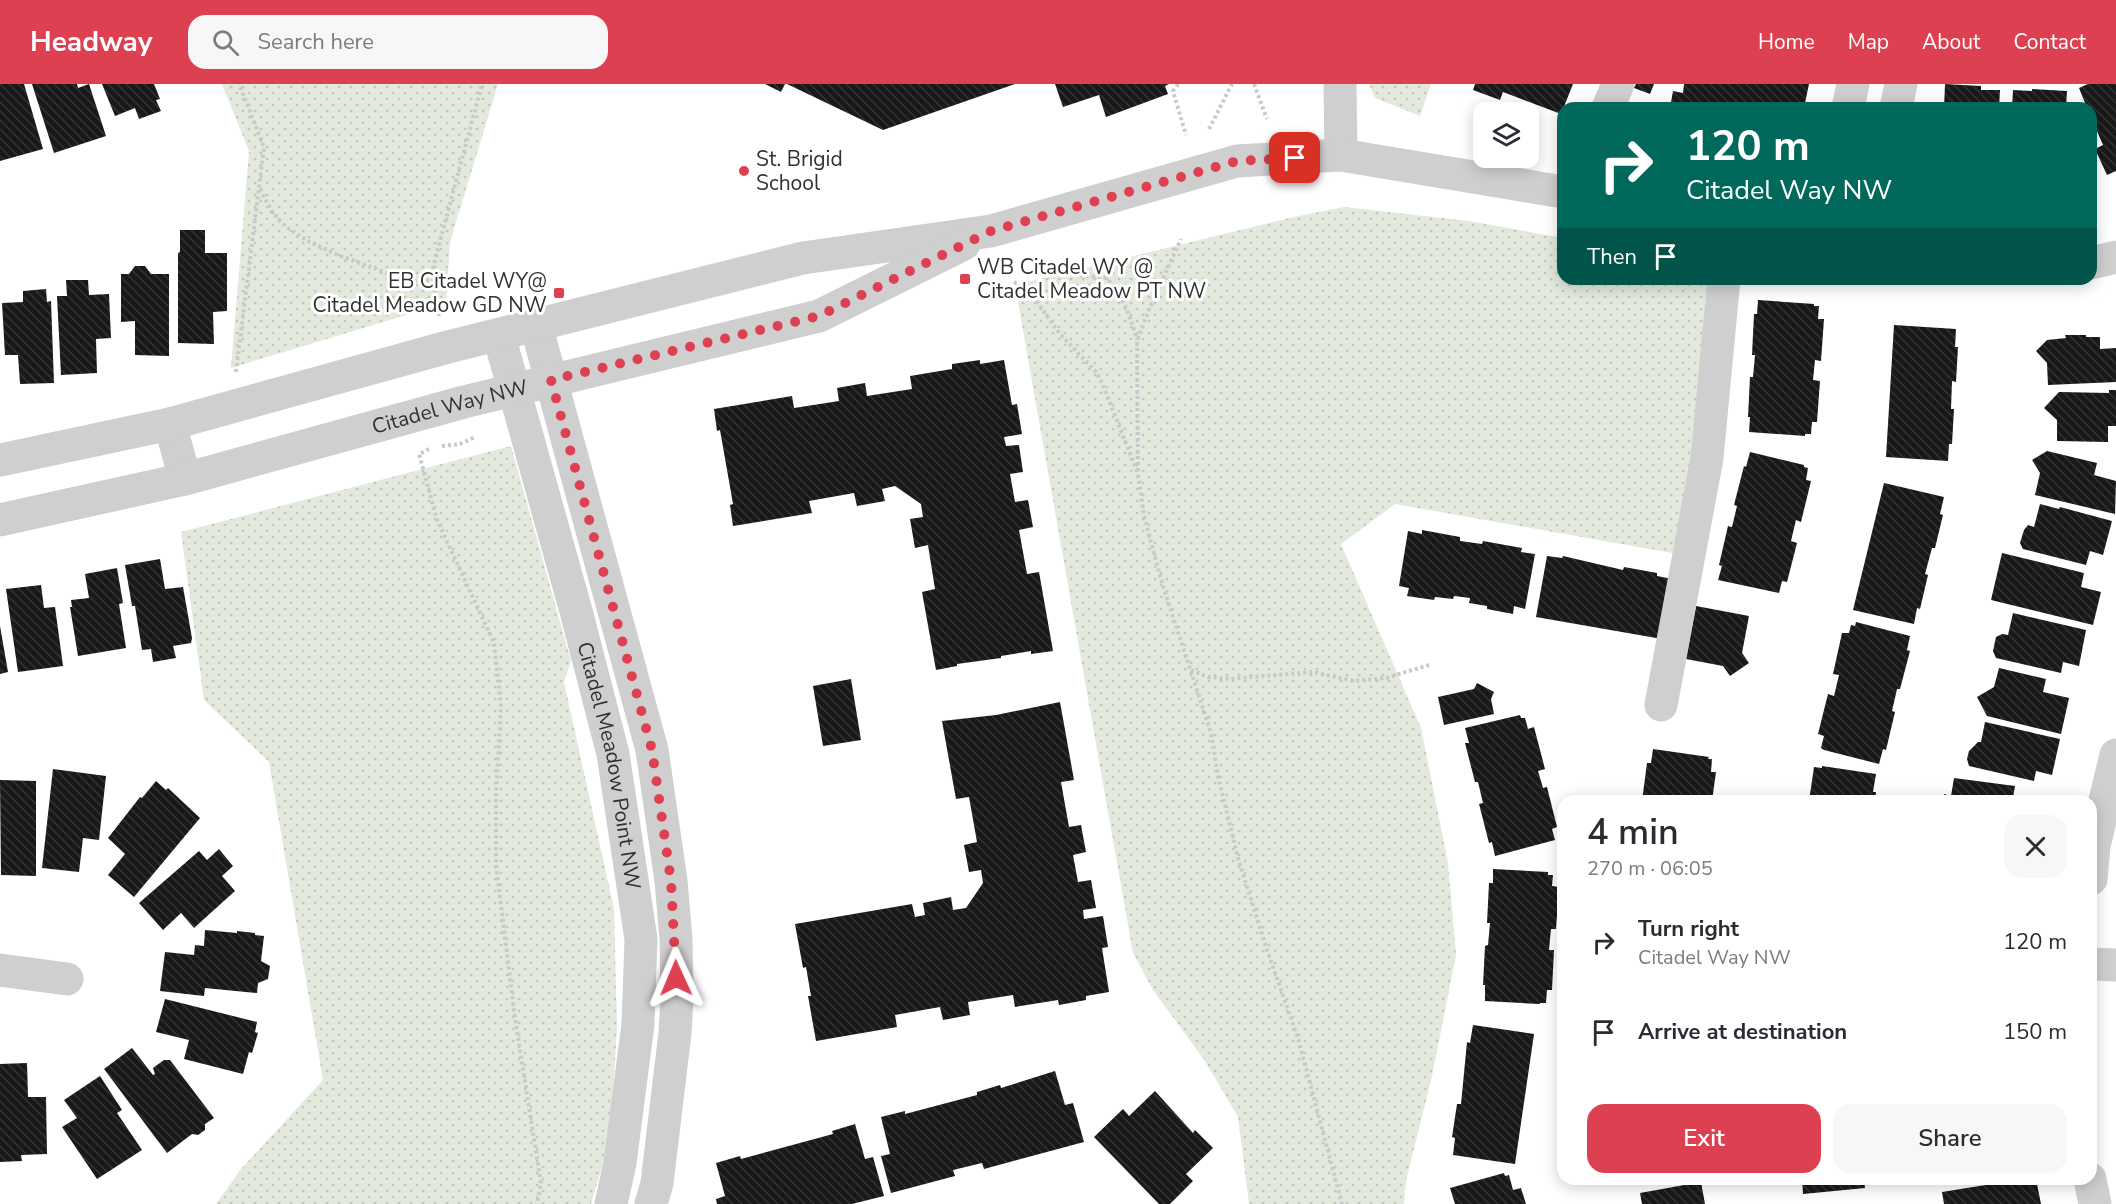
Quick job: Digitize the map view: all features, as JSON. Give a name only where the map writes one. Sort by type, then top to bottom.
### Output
[{"type":"street","points":[[1340,84],[1341,155]]},
{"type":"street","points":[[1610,102],[1618,84]]},
{"type":"street","points":[[1849,102],[1852,84]]},
{"type":"street","points":[[1897,102],[1901,84]]},
{"type":"street","name":"Citadel Way NW","points":[[0,460],[170,424],[448,347],[803,258],[991,231],[1237,161],[1341,155],[1557,191]]},
{"type":"street","name":"Citadel Way NW","points":[[0,519],[185,479],[551,380],[819,316],[991,231]]},
{"type":"street","points":[[2097,262],[2116,257]]},
{"type":"street","points":[[1661,705],[1707,458],[1723,285]]},
{"type":"street","name":"Citadel Meadow Point NW","points":[[536,325],[652,750],[671,881],[676,939],[675,1033],[657,1183],[651,1204]]},
{"type":"street","name":"Citadel Meadow Point NW","points":[[499,336],[576,611],[613,754],[641,939],[638,1024],[620,1163],[611,1204]]},
{"type":"street","points":[[170,424],[185,479]]},
{"type":"street","points":[[2097,834],[2116,755]]},
{"type":"street","points":[[2097,964],[2116,964]]},
{"type":"street","points":[[0,970],[67,979]]},
{"type":"street","points":[[2091,1185],[2095,1204]]},
{"type":"path","points":[[236,373],[264,147],[239,84]]},
{"type":"path","points":[[440,318],[432,270],[482,84]]},
{"type":"path","points":[[1178,84],[1173,91],[1186,135]]},
{"type":"path","points":[[1209,129],[1232,84]]},
{"type":"path","points":[[1254,84],[1267,119]]},
{"type":"path","points":[[259,189],[272,212],[286,227],[308,241],[338,255],[410,281],[433,280]]},
{"type":"path","points":[[1137,341],[1181,239]]},
{"type":"path","points":[[1075,266],[1077,275],[1107,278],[1120,294],[1137,341],[1138,474],[1144,516],[1162,583],[1211,733],[1218,777],[1238,858],[1298,1038],[1342,1204]]},
{"type":"path","points":[[1014,282],[1029,291],[1060,334],[1096,372],[1138,474]]},
{"type":"path","points":[[483,435],[460,444],[435,447],[419,454],[437,520],[494,643],[501,706],[496,794],[496,865],[515,1018],[541,1183],[537,1204]]},
{"type":"path","points":[[1190,670],[1208,677],[1230,679],[1313,672],[1354,681],[1386,678],[1429,665]]},
{"type":"shaded area","points":[[222,84],[498,84],[450,242],[446,303],[231,368],[249,151]]},
{"type":"shaded area","points":[[1369,84],[1431,84],[1420,116],[1375,98]]},
{"type":"shaded area","points":[[1344,207],[1469,221],[1557,237],[1557,285],[1707,285],[1695,464],[1678,554],[1395,504],[1341,544],[1421,728],[1448,863],[1456,955],[1432,1076],[1406,1181],[1404,1204],[1249,1204],[1238,1117],[1205,1061],[1153,990],[1133,953],[1015,285],[1294,217]]},
{"type":"shaded area","points":[[511,446],[571,661],[564,682],[614,909],[617,1027],[613,1094],[604,1160],[591,1204],[216,1204],[241,1169],[323,1080],[269,762],[204,700],[181,532]]},
{"type":"building","points":[[0,84],[24,84],[43,149],[0,161]]},
{"type":"building","points":[[32,84],[77,84],[78,88],[89,84],[106,136],[54,153]]},
{"type":"building","points":[[102,84],[154,84],[160,99],[156,100],[161,111],[139,119],[135,108],[115,116]]},
{"type":"building","points":[[765,84],[785,84],[781,92]]},
{"type":"building","points":[[787,84],[1015,84],[883,130]]},
{"type":"building","points":[[1055,84],[1169,84],[1165,86],[1168,94],[1106,117],[1099,95],[1063,107]]},
{"type":"building","points":[[1475,84],[1573,84],[1566,102],[1557,102],[1557,112],[1539,106],[1539,102],[1529,102],[1503,92],[1500,100],[1473,90]]},
{"type":"building","points":[[1636,84],[1654,84],[1650,94],[1634,88]]},
{"type":"building","points":[[1684,84],[1809,84],[1805,102],[1671,102],[1673,91],[1683,93]]},
{"type":"building","points":[[1945,84],[1981,86],[1981,90],[2000,90],[1999,102],[1944,102]]},
{"type":"building","points":[[2088,84],[2116,84],[2116,171],[2107,175],[2097,153],[2097,148],[2103,145],[2097,131],[2097,102],[2085,102],[2079,88]]},
{"type":"building","points":[[2032,89],[2067,91],[2066,102],[2012,102],[2013,90],[2032,91]]},
{"type":"building","points":[[180,230],[205,230],[205,253],[227,253],[227,311],[213,312],[214,344],[178,343]]},
{"type":"building","points":[[135,266],[145,266],[151,274],[169,274],[169,356],[135,355],[135,321],[121,322],[121,274],[129,274]]},
{"type":"building","points":[[66,280],[88,280],[89,295],[109,294],[111,338],[96,339],[97,373],[61,375],[57,296],[67,296]]},
{"type":"building","points":[[46,289],[47,302],[51,301],[54,383],[20,384],[18,355],[5,355],[2,303],[23,302],[23,291]]},
{"type":"building","points":[[1758,300],[1819,306],[1818,319],[1824,319],[1821,361],[1815,360],[1813,380],[1820,381],[1817,422],[1812,422],[1811,434],[1805,434],[1805,436],[1749,432],[1750,377],[1753,377],[1755,355],[1752,355],[1754,314],[1757,314]]},
{"type":"building","points":[[1894,325],[1956,329],[1955,347],[1958,347],[1956,382],[1952,381],[1951,409],[1954,409],[1952,444],[1949,444],[1948,461],[1886,457]]},
{"type":"building","points":[[2065,335],[2100,337],[2100,349],[2116,348],[2116,382],[2048,385],[2047,363],[2036,351],[2047,340],[2066,338]]},
{"type":"building","points":[[980,360],[980,364],[1004,360],[1012,405],[1017,404],[1022,434],[1004,437],[1006,446],[1019,445],[1023,472],[1010,474],[1015,502],[1028,500],[1033,527],[1019,530],[1027,574],[1039,572],[1053,651],[1031,654],[1031,651],[936,670],[922,592],[935,589],[928,545],[915,548],[910,519],[923,517],[921,504],[895,486],[882,489],[885,501],[857,506],[854,493],[809,501],[812,513],[733,526],[730,505],[733,504],[714,409],[792,396],[794,408],[839,401],[837,388],[865,383],[867,396],[912,389],[910,376],[952,369],[952,364]]},
{"type":"building","points":[[2109,390],[2116,390],[2116,426],[2108,426],[2108,442],[2057,441],[2057,420],[2044,408],[2059,392],[2109,393]]},
{"type":"building","points":[[2047,451],[2097,463],[2094,475],[2116,481],[2115,514],[2035,495],[2040,473],[2032,460]]},
{"type":"building","points":[[1750,452],[1804,465],[1808,468],[1806,480],[1811,481],[1801,522],[1796,520],[1791,541],[1797,543],[1787,582],[1782,581],[1779,593],[1718,580],[1728,526],[1732,527],[1737,506],[1734,505]]},
{"type":"building","points":[[1884,483],[1944,497],[1940,514],[1943,515],[1935,548],[1932,548],[1925,574],[1928,575],[1914,624],[1853,610]]},
{"type":"building","points":[[2040,504],[2112,521],[2103,555],[2090,551],[2086,565],[2023,549],[2020,543],[2024,530],[2028,525],[2034,527]]},
{"type":"building","points":[[1422,530],[1460,537],[1460,541],[1482,544],[1483,541],[1522,548],[1521,552],[1535,554],[1525,609],[1514,606],[1513,614],[1469,603],[1470,598],[1435,597],[1434,600],[1407,596],[1409,588],[1399,586],[1408,531],[1422,534]]},
{"type":"building","points":[[2002,553],[2084,573],[2081,587],[2101,592],[2093,625],[1991,600]]},
{"type":"building","points":[[1547,556],[1562,558],[1563,556],[1623,570],[1624,567],[1657,573],[1657,576],[1673,579],[1662,639],[1536,617]]},
{"type":"building","points":[[160,559],[165,589],[183,587],[192,638],[191,643],[173,646],[176,658],[153,662],[151,649],[142,650],[125,565]]},
{"type":"building","points":[[117,568],[123,603],[119,604],[126,648],[78,656],[70,607],[72,607],[71,600],[89,598],[85,574]]},
{"type":"building","points":[[41,585],[44,608],[55,607],[63,666],[18,672],[6,589]]},
{"type":"building","points":[[1696,606],[1749,616],[1742,653],[1749,663],[1730,676],[1723,666],[1686,659]]},
{"type":"building","points":[[2013,613],[2086,630],[2079,666],[2063,662],[2061,673],[1996,658],[1993,651],[1996,637],[2002,634],[2008,635]]},
{"type":"building","points":[[1856,622],[1910,636],[1907,650],[1910,651],[1900,689],[1897,689],[1892,711],[1895,712],[1886,750],[1883,749],[1879,764],[1824,750],[1821,748],[1824,736],[1818,734],[1828,694],[1834,696],[1839,675],[1833,674],[1842,633],[1849,633],[1851,625],[1855,626]]},
{"type":"building","points":[[0,626],[8,672],[0,674]]},
{"type":"building","points":[[1999,668],[2046,679],[2043,692],[2069,698],[2061,734],[1987,716],[1977,697],[1994,687]]},
{"type":"building","points":[[851,679],[861,740],[823,746],[813,686]]},
{"type":"building","points":[[1477,683],[1494,692],[1491,699],[1494,714],[1444,725],[1438,697],[1474,689]]},
{"type":"building","points":[[1060,702],[1074,780],[1061,782],[1069,827],[1081,825],[1086,852],[1073,855],[1078,882],[1091,880],[1096,908],[1083,910],[1084,919],[1103,916],[1108,947],[1102,948],[1109,992],[1086,996],[1086,1000],[1059,1005],[1058,1000],[1015,1007],[1013,995],[968,1002],[970,1015],[943,1020],[940,1007],[895,1015],[897,1027],[816,1041],[808,996],[811,996],[806,967],[803,968],[795,924],[912,904],[915,917],[925,915],[923,903],[951,897],[953,910],[966,908],[983,883],[981,870],[969,872],[964,845],[977,842],[969,797],[956,799],[942,721],[996,715]]},
{"type":"building","points":[[1520,715],[1521,718],[1525,718],[1528,729],[1534,727],[1545,769],[1538,771],[1543,788],[1547,787],[1557,827],[1552,829],[1555,840],[1495,856],[1492,842],[1489,843],[1479,804],[1483,803],[1465,743],[1469,743],[1465,728]]},
{"type":"building","points":[[1985,722],[2060,739],[2052,775],[2036,771],[2034,781],[1969,766],[1967,759],[1969,751],[1981,742]]},
{"type":"building","points":[[1653,749],[1709,757],[1708,759],[1712,759],[1711,772],[1716,772],[1713,795],[1643,795],[1647,763],[1651,763]]},
{"type":"building","points":[[1822,766],[1876,774],[1873,792],[1876,792],[1876,795],[1810,795],[1814,767],[1822,768]]},
{"type":"building","points":[[53,769],[106,776],[99,840],[83,838],[79,872],[42,868]]},
{"type":"building","points":[[1954,778],[2015,786],[2014,795],[1951,795]]},
{"type":"building","points":[[0,780],[36,781],[36,876],[1,875]]},
{"type":"building","points":[[156,781],[166,790],[168,788],[200,818],[134,897],[108,875],[125,854],[108,838],[140,797],[142,798]]},
{"type":"building","points":[[219,849],[233,866],[222,876],[235,891],[194,928],[181,913],[163,930],[139,903],[199,851],[207,860]]},
{"type":"building","points":[[1493,869],[1548,872],[1548,875],[1553,875],[1552,886],[1557,887],[1557,915],[1556,929],[1551,929],[1549,950],[1554,950],[1552,990],[1547,990],[1546,1003],[1485,1001],[1485,985],[1483,985],[1485,946],[1488,945],[1490,923],[1487,923],[1489,883],[1493,883]]},
{"type":"building","points":[[205,930],[237,933],[237,931],[264,936],[261,961],[270,966],[268,979],[258,983],[257,993],[205,988],[204,996],[160,991],[165,952],[194,955],[195,945],[204,946]]},
{"type":"building","points":[[165,999],[257,1022],[255,1032],[258,1033],[252,1053],[249,1052],[243,1074],[184,1059],[189,1040],[156,1032]]},
{"type":"building","points":[[1473,1025],[1534,1034],[1515,1164],[1453,1155],[1455,1138],[1452,1137],[1457,1104],[1461,1104],[1467,1042],[1470,1043]]},
{"type":"building","points":[[132,1048],[153,1075],[155,1074],[153,1068],[164,1060],[170,1060],[214,1118],[205,1124],[205,1130],[198,1135],[192,1134],[167,1153],[104,1069]]},
{"type":"building","points":[[27,1063],[28,1097],[46,1097],[47,1154],[21,1155],[22,1161],[0,1162],[0,1064]]},
{"type":"building","points":[[1055,1071],[1065,1105],[1073,1103],[1084,1142],[984,1169],[982,1163],[953,1170],[955,1176],[891,1193],[881,1156],[890,1154],[881,1117],[905,1111],[905,1114],[977,1095],[977,1092],[1000,1085],[1001,1088]]},
{"type":"building","points":[[100,1076],[122,1110],[117,1113],[142,1150],[97,1179],[62,1127],[77,1118],[64,1100]]},
{"type":"building","points":[[1155,1091],[1193,1133],[1195,1130],[1213,1148],[1186,1174],[1193,1181],[1170,1204],[1159,1204],[1094,1137],[1123,1109],[1129,1116]]},
{"type":"building","points":[[855,1124],[865,1159],[873,1157],[884,1196],[852,1204],[717,1204],[716,1199],[725,1196],[716,1163],[740,1156],[741,1159],[833,1134],[832,1131]]},
{"type":"building","points":[[1504,1173],[1505,1176],[1509,1175],[1513,1190],[1521,1188],[1526,1204],[1455,1204],[1450,1188]]},
{"type":"building","points":[[1684,1185],[1702,1185],[1705,1204],[1642,1204],[1640,1193]]},
{"type":"building","points":[[1802,1185],[1865,1185],[1865,1188],[1803,1194]]},
{"type":"building","points":[[1986,1185],[2037,1185],[2041,1204],[1944,1204],[1942,1192]]},
{"type":"place","name":"St. Brigid School","points":[[744,171]]},
{"type":"place","name":"WB Citadel WY @ Citadel Meadow PT NW","points":[[965,279]]},
{"type":"place","name":"EB Citadel WY@ Citadel Meadow GD NW","points":[[559,293]]},
{"type":"route","points":[[676,978],[676,939],[671,881],[652,750],[551,380],[819,316],[991,231],[1237,161],[1295,158]]}]
